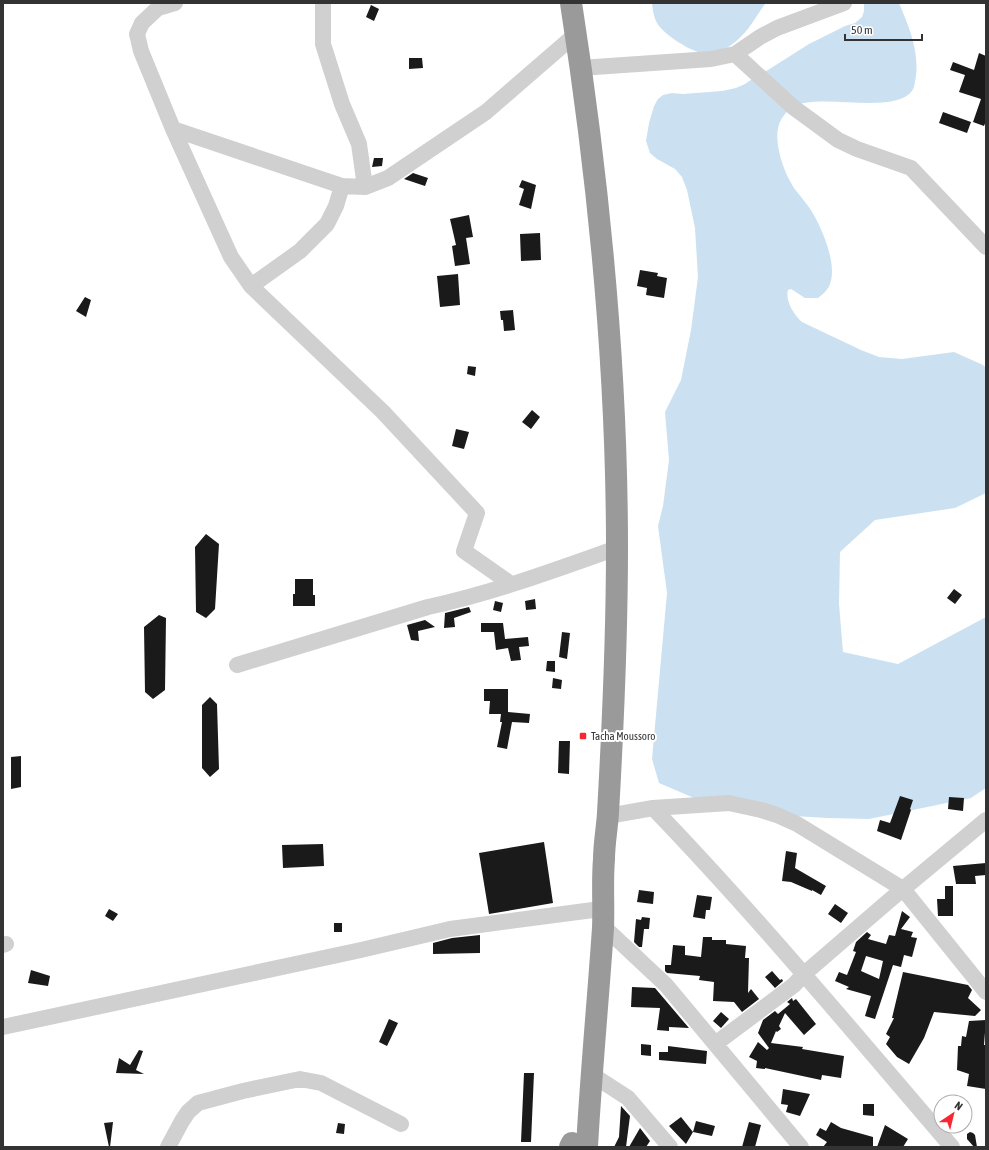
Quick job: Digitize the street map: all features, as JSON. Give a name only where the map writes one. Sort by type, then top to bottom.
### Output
[{"type":"highway","points":[[571,3],[594,179],[608,311],[616,452],[617,548],[613,712],[608,816],[603,861],[604,894],[598,918],[575,1146]]},
{"type":"highway","points":[[575,1146],[591,1074],[598,918]]},
{"type":"street","points":[[176,3],[158,8],[142,23],[138,34],[141,51],[173,129],[231,256],[251,286],[383,412],[477,512],[464,552],[511,584]]},
{"type":"street","points":[[323,3],[323,44],[342,104],[359,144],[365,187]]},
{"type":"street","points":[[580,68],[711,59],[735,54],[760,37],[777,28],[844,3]]},
{"type":"street","points":[[173,129],[342,186],[365,187],[388,178],[486,112],[576,34]]},
{"type":"street","points":[[735,54],[794,107],[838,140],[857,150],[911,168],[986,247]]},
{"type":"street","points":[[251,286],[300,252],[327,224],[336,206],[342,186]]},
{"type":"street","points":[[237,665],[428,607],[452,602],[542,575],[617,548]]},
{"type":"street","points":[[608,816],[653,808],[729,804],[777,814],[797,824],[903,889],[986,992]]},
{"type":"street","points":[[653,808],[682,838],[804,974],[952,1147]]},
{"type":"street","points":[[715,1044],[794,985],[804,974],[986,820]]},
{"type":"street","points":[[3,1027],[362,950],[450,929],[598,918],[666,985],[801,1147]]},
{"type":"street","points":[[591,1074],[628,1098],[670,1147]]},
{"type":"street","points":[[168,1147],[188,1112],[198,1104],[243,1091],[300,1079],[320,1083],[349,1096],[401,1124]]},
{"type":"water","points":[[652,3],[766,3],[741,37],[723,50],[709,54],[698,52],[684,46],[661,29],[654,16]]},
{"type":"water","points":[[864,3],[899,3],[910,30],[915,48],[917,66],[914,86],[912,91],[903,98],[890,102],[822,102],[806,103],[794,106],[782,119],[778,127],[777,138],[782,162],[794,188],[811,210],[819,224],[826,241],[832,268],[832,276],[829,286],[818,298],[805,298],[791,289],[788,290],[787,294],[793,312],[802,322],[879,357],[902,359],[954,352],[983,365],[986,368],[986,493],[955,508],[875,520],[840,552],[839,604],[843,652],[898,664],[986,617],[986,788],[971,798],[869,819],[793,816],[694,798],[659,783],[652,759],[667,593],[658,526],[663,506],[669,460],[665,412],[681,380],[691,330],[698,277],[695,228],[687,190],[682,177],[675,169],[657,159],[650,153],[646,141],[654,106],[658,99],[663,95],[672,93],[683,94],[722,91],[736,88],[745,84],[809,44],[845,26],[855,23],[862,17]]},
{"type":"building","points":[[371,5],[379,9],[374,21],[366,17]]},
{"type":"building","points":[[979,53],[986,56],[986,121],[984,126],[973,122],[981,99],[959,92],[965,75],[950,70],[953,62],[974,70]]},
{"type":"building","points":[[409,58],[422,58],[423,68],[409,69]]},
{"type":"building","points":[[943,112],[971,122],[967,133],[939,123]]},
{"type":"building","points":[[374,158],[383,158],[382,166],[372,167]]},
{"type":"building","points":[[413,173],[428,178],[425,186],[404,179]]},
{"type":"building","points":[[522,180],[536,185],[531,209],[519,205],[524,189],[519,187]]},
{"type":"building","points":[[469,215],[473,237],[466,238],[470,264],[455,266],[452,246],[456,245],[450,219]]},
{"type":"building","points":[[540,233],[541,260],[521,261],[520,234]]},
{"type":"building","points":[[640,270],[658,273],[657,276],[667,278],[664,298],[646,295],[647,288],[637,286]]},
{"type":"building","points":[[458,274],[460,305],[440,307],[437,276]]},
{"type":"building","points":[[85,297],[91,300],[86,317],[76,311]]},
{"type":"building","points":[[513,310],[515,330],[504,331],[500,311]]},
{"type":"building","points":[[468,366],[476,367],[475,376],[467,374]]},
{"type":"building","points":[[532,410],[540,417],[531,429],[522,422]]},
{"type":"building","points":[[456,429],[469,432],[464,449],[452,446]]},
{"type":"building","points":[[206,534],[219,544],[215,609],[206,618],[196,612],[195,547]]},
{"type":"building","points":[[295,579],[313,579],[315,606],[293,606]]},
{"type":"building","points":[[954,589],[962,595],[955,604],[947,598]]},
{"type":"building","points":[[535,599],[536,609],[526,610],[525,601]]},
{"type":"building","points":[[495,601],[503,603],[501,612],[493,610]]},
{"type":"building","points":[[469,607],[471,612],[454,618],[455,627],[444,628],[445,613]]},
{"type":"building","points":[[159,615],[166,618],[165,690],[153,699],[145,692],[144,627]]},
{"type":"building","points":[[425,620],[435,627],[418,631],[419,641],[411,640],[407,625]]},
{"type":"building","points":[[481,623],[503,623],[505,639],[528,637],[529,646],[519,647],[521,660],[511,661],[508,648],[496,650],[494,632],[481,632]]},
{"type":"building","points":[[562,632],[570,633],[567,659],[559,657]]},
{"type":"building","points":[[547,661],[555,661],[555,672],[546,671]]},
{"type":"building","points":[[553,678],[562,680],[561,689],[552,688]]},
{"type":"building","points":[[484,689],[508,689],[508,712],[530,714],[529,723],[512,722],[507,749],[497,747],[502,722],[500,722],[501,714],[489,714],[490,701],[484,701]]},
{"type":"building","points":[[210,697],[217,704],[219,769],[210,777],[202,768],[202,705]]},
{"type":"building","points":[[559,741],[570,741],[569,774],[558,773]]},
{"type":"building","points":[[21,756],[21,787],[11,789],[11,757]]},
{"type":"building","points":[[900,796],[913,800],[901,840],[877,831],[880,820],[890,823]]},
{"type":"building","points":[[949,797],[964,798],[963,811],[948,809]]},
{"type":"building","points":[[544,842],[553,903],[489,914],[479,853]]},
{"type":"building","points":[[323,844],[324,866],[283,868],[282,845]]},
{"type":"building","points":[[786,851],[797,853],[795,868],[826,886],[821,895],[791,882],[782,881]]},
{"type":"building","points":[[986,863],[986,875],[975,876],[976,884],[956,884],[953,866]]},
{"type":"building","points":[[945,886],[953,886],[953,916],[938,916],[937,899],[945,899]]},
{"type":"building","points":[[639,890],[654,892],[653,904],[637,902]]},
{"type":"building","points":[[697,895],[712,897],[710,910],[706,910],[705,919],[693,917]]},
{"type":"building","points":[[835,904],[848,913],[841,923],[828,914]]},
{"type":"building","points":[[109,909],[118,914],[113,921],[105,916]]},
{"type":"building","points":[[902,911],[910,917],[901,929],[913,932],[911,937],[917,938],[912,957],[904,955],[901,967],[893,965],[875,1019],[865,1016],[871,996],[846,989],[849,987],[835,981],[839,972],[847,975],[856,952],[853,951],[856,942],[867,932],[871,935],[868,939],[886,944],[889,935],[895,936]],"holes":[[[866,956],[883,961],[879,979],[861,971]]]},
{"type":"building","points":[[642,917],[650,918],[649,929],[644,929],[642,947],[639,947],[634,942],[636,919],[641,920]]},
{"type":"building","points":[[334,923],[342,923],[342,932],[334,932]]},
{"type":"building","points":[[480,935],[480,953],[433,954],[433,943],[452,938]]},
{"type":"building","points":[[703,937],[712,937],[712,940],[726,940],[726,944],[746,946],[745,958],[749,958],[748,993],[751,989],[759,999],[742,1012],[734,1002],[713,1001],[714,982],[699,980],[700,976],[667,973],[665,971],[665,965],[671,965],[673,945],[685,946],[685,955],[701,957]]},
{"type":"building","points":[[31,970],[50,976],[48,986],[28,983]]},
{"type":"building","points":[[772,971],[780,980],[782,979],[783,981],[775,988],[765,977]]},
{"type":"building","points":[[903,972],[968,985],[972,990],[968,998],[981,1010],[975,1016],[934,1012],[924,1038],[909,1064],[897,1057],[886,1044],[890,1037],[886,1034],[894,1018],[892,1018]]},
{"type":"building","points":[[632,987],[655,988],[689,1028],[669,1027],[669,1031],[657,1030],[660,1008],[631,1007]]},
{"type":"building","points":[[792,998],[793,1001],[796,999],[816,1024],[804,1035],[785,1013],[779,1026],[781,1029],[777,1032],[776,1031],[771,1043],[803,1047],[802,1049],[844,1056],[841,1078],[822,1075],[821,1080],[765,1068],[756,1068],[757,1061],[749,1057],[758,1042],[767,1050],[769,1048],[758,1033],[763,1020],[775,1011],[778,1014],[790,1004],[787,1002]]},
{"type":"building","points":[[721,1012],[729,1019],[721,1028],[713,1021]]},
{"type":"building","points":[[389,1019],[398,1023],[387,1046],[379,1042]]},
{"type":"building","points":[[986,1020],[984,1045],[986,1045],[986,1089],[967,1086],[969,1074],[957,1070],[958,1046],[961,1046],[962,1036],[966,1037],[969,1021]]},
{"type":"building","points":[[641,1044],[651,1045],[651,1056],[641,1055]]},
{"type":"building","points":[[668,1046],[707,1051],[706,1064],[659,1060],[659,1052],[668,1052]]},
{"type":"building","points":[[139,1050],[143,1051],[136,1070],[144,1074],[116,1073],[119,1058],[130,1065]]},
{"type":"building","points":[[524,1073],[534,1073],[531,1142],[521,1142]]},
{"type":"building","points":[[783,1089],[810,1094],[800,1116],[786,1112],[788,1105],[781,1104]]},
{"type":"building","points":[[863,1104],[874,1104],[874,1116],[863,1115]]},
{"type":"building","points":[[621,1106],[630,1116],[626,1147],[614,1147],[619,1137]]},
{"type":"building","points":[[681,1117],[693,1132],[686,1144],[669,1126]]},
{"type":"building","points":[[696,1121],[715,1126],[712,1136],[693,1132]]},
{"type":"building","points":[[113,1122],[110,1147],[109,1147],[104,1123]]},
{"type":"building","points":[[749,1122],[761,1125],[755,1147],[742,1147]]},
{"type":"building","points":[[831,1122],[841,1128],[873,1137],[873,1147],[823,1147],[827,1142],[816,1135],[820,1128],[826,1131]]},
{"type":"building","points":[[338,1123],[345,1124],[344,1134],[336,1133]]},
{"type":"building","points":[[885,1125],[908,1139],[903,1147],[877,1147]]},
{"type":"building","points":[[640,1128],[650,1141],[646,1147],[629,1147]]},
{"type":"building","points":[[973,1133],[975,1135],[977,1147],[974,1147],[967,1139],[967,1134]]},
{"type":"place","name":"Tacha Moussoro","points":[[583,736]]}]
